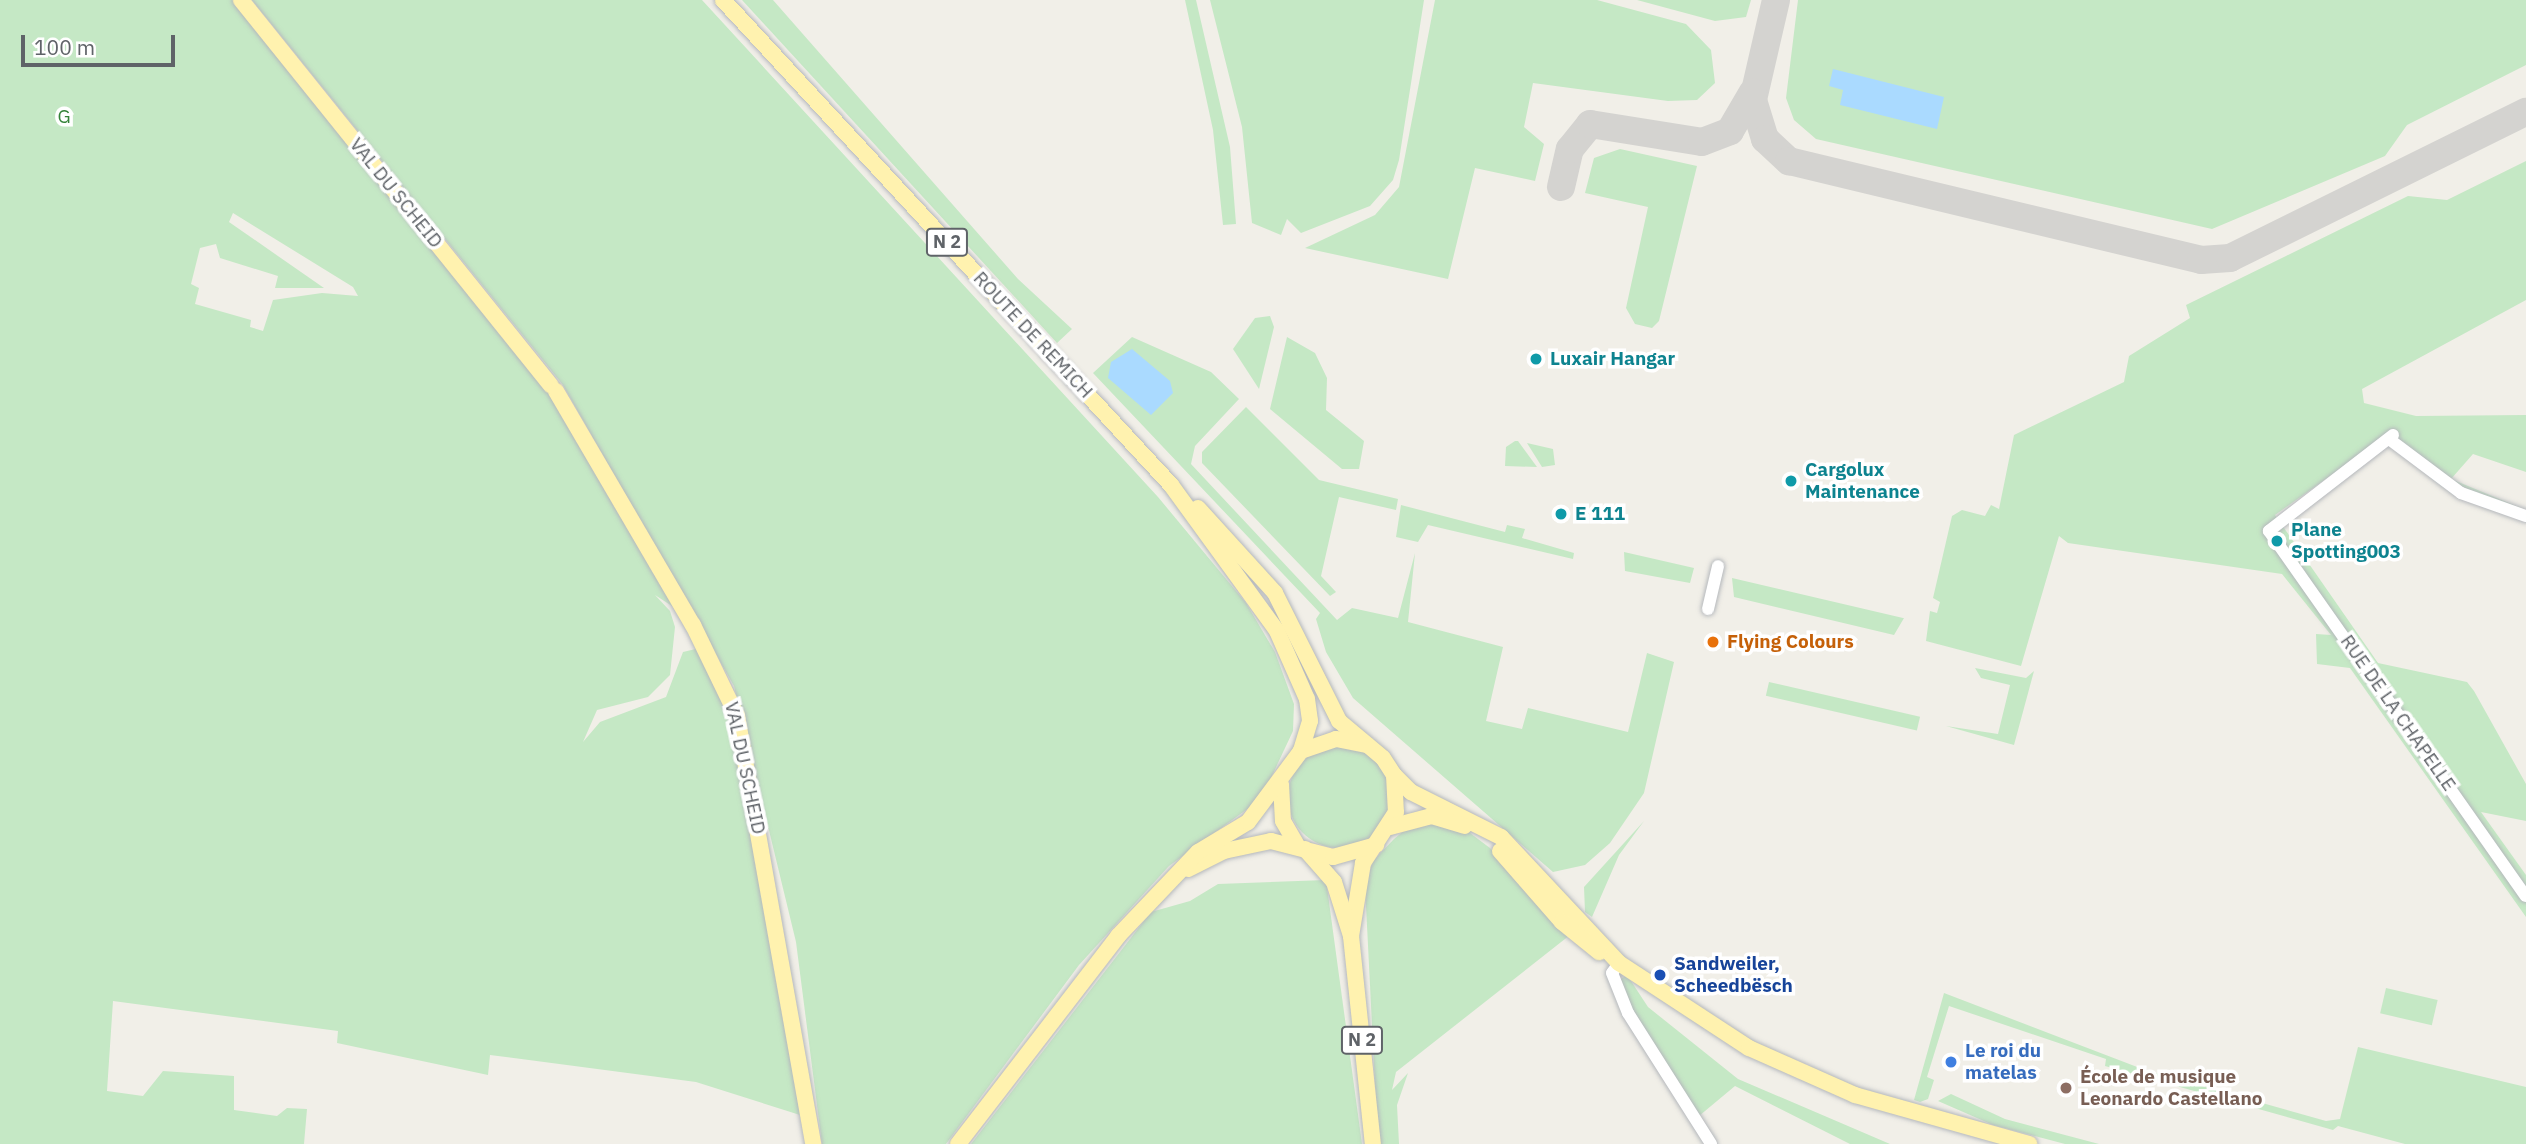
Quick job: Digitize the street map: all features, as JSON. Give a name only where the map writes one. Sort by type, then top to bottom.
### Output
[{"type":"main road","name":"VAL DU SCHEID","points":[[241,0],[553,388],[693,625],[737,716],[813,1144]]},
{"type":"main road","name":"ROUTE DE REMICH","points":[[723,0],[1171,485],[1218,526],[1275,593],[1331,707],[1367,745]]},
{"type":"main road","name":"ROUTE DE REMICH","points":[[1171,485],[1277,631],[1307,699],[1310,721],[1301,751]]},
{"type":"main road","points":[[958,1144],[1118,936],[1198,852],[1248,822],[1281,784],[1301,751],[1336,739],[1367,745],[1411,792],[1501,837],[1557,892],[1619,963]]},
{"type":"main road","points":[[1176,875],[1244,846],[1301,847],[1348,856],[1376,845],[1390,827],[1398,796],[1394,775]]},
{"type":"main road","points":[[1281,784],[1283,821],[1301,847]]},
{"type":"main road","points":[[1390,827],[1432,816],[1484,836],[1504,847],[1543,890],[1557,892]]},
{"type":"main road","points":[[1484,836],[1567,927],[1695,1017],[1800,1073],[1866,1098],[2029,1144]]},
{"type":"main road","name":"N 2","points":[[1351,936],[1363,863],[1376,845]]},
{"type":"main road","name":"N 2","points":[[1301,847],[1334,882],[1351,936],[1373,1144]]},
{"type":"street","name":"RUE DE LA CHAPELLE","points":[[2526,516],[2461,493],[2391,437],[2269,531],[2526,896]]},
{"type":"street","points":[[1709,609],[1718,566]]},
{"type":"street","points":[[1619,963],[1612,973],[1628,1013],[1711,1144]]},
{"type":"green space","name":"G","points":[[0,0],[233,0],[559,404],[675,608],[655,595],[670,611],[675,627],[670,675],[648,697],[597,710],[583,742],[600,722],[666,697],[683,652],[700,648],[732,723],[800,1115],[696,1082],[490,1055],[488,1075],[337,1043],[338,1031],[113,1001],[107,1091],[143,1096],[163,1071],[234,1076],[234,1110],[277,1116],[287,1108],[307,1109],[304,1144],[0,1144]],"holes":[[[233,213],[353,287],[358,296],[322,293],[273,300],[263,331],[250,327],[251,320],[195,304],[199,288],[191,284],[200,248],[216,244],[220,258],[278,276],[275,288],[324,288],[229,222]]]},
{"type":"green space","points":[[252,0],[702,0],[1158,497],[1246,603],[1275,652],[1294,704],[1293,731],[1261,799],[1169,866],[1079,965],[946,1144],[822,1144],[796,942],[734,686],[563,385]]},
{"type":"green space","points":[[742,0],[773,0],[1018,279],[1072,329],[1057,343]]},
{"type":"green space","points":[[1185,0],[1196,0],[1230,147],[1236,224],[1223,225],[1213,130]]},
{"type":"green space","points":[[1210,0],[1424,0],[1399,160],[1393,180],[1370,206],[1301,233],[1287,219],[1281,235],[1252,223],[1242,127]]},
{"type":"green space","points":[[1435,0],[1597,0],[1686,24],[1711,50],[1715,83],[1697,100],[1668,101],[1533,83],[1524,127],[1544,144],[1535,181],[1475,168],[1448,279],[1305,248],[1375,215],[1399,187]]},
{"type":"green space","points":[[1637,0],[1751,0],[1746,17],[1715,21]]},
{"type":"green space","points":[[1798,0],[2526,0],[2526,65],[2407,125],[2385,156],[2212,229],[1816,139],[1794,120],[1786,98]]},
{"type":"green space","points":[[1620,149],[1697,166],[1659,321],[1652,328],[1635,324],[1626,308],[1648,207],[1585,193],[1594,158]]},
{"type":"green space","points":[[2526,161],[2526,300],[2362,389],[2364,403],[2416,416],[2526,415],[2526,472],[2473,454],[2451,479],[2526,510],[2463,491],[2402,444],[2379,441],[2275,515],[2378,663],[2467,682],[2474,691],[2526,784],[2526,821],[2481,812],[2526,875],[2526,917],[2350,668],[2317,664],[2316,634],[2331,635],[2282,574],[2068,543],[2059,536],[2021,666],[1926,641],[1930,611],[1937,613],[1940,602],[1933,598],[1952,516],[1962,510],[1985,516],[1991,505],[1999,509],[2014,435],[2124,382],[2129,356],[2190,318],[2186,305],[2408,196],[2447,200]]},
{"type":"green space","points":[[1270,316],[1274,327],[1259,389],[1233,349],[1255,318]]},
{"type":"green space","points":[[1132,337],[1211,372],[1239,399],[1195,446],[1191,464],[1337,620],[1352,608],[1398,618],[1415,553],[1408,622],[1503,647],[1486,721],[1522,729],[1528,708],[1628,732],[1647,653],[1674,662],[1644,793],[1610,843],[1585,865],[1553,872],[1353,698],[1326,652],[1316,619],[1320,613],[1093,373]]},
{"type":"green space","points":[[1287,337],[1315,353],[1327,378],[1326,410],[1364,441],[1359,469],[1342,469],[1270,409]]},
{"type":"green space","points":[[1246,407],[1319,480],[1398,499],[1396,510],[1339,497],[1321,576],[1336,592],[1330,596],[1202,463],[1202,452]]},
{"type":"green space","points":[[1518,441],[1537,467],[1505,466],[1506,447]]},
{"type":"green space","points":[[1527,443],[1553,449],[1555,465],[1542,467]]},
{"type":"green space","points":[[1401,505],[1505,532],[1507,525],[1525,529],[1522,538],[1574,553],[1573,559],[1428,525],[1418,542],[1396,537]]},
{"type":"green space","points":[[1624,552],[1694,568],[1690,583],[1625,571]]},
{"type":"green space","points":[[1732,578],[1904,618],[1894,635],[1734,597]]},
{"type":"green space","points":[[1975,668],[2026,678],[2034,671],[2014,745],[1946,726],[1998,734],[2010,685],[1981,678]]},
{"type":"green space","points":[[1769,682],[1920,717],[1917,731],[1766,696]]},
{"type":"green space","points":[[1339,746],[1359,750],[1375,761],[1386,777],[1390,797],[1386,817],[1375,833],[1359,844],[1339,848],[1319,844],[1303,833],[1292,817],[1288,797],[1292,777],[1303,761],[1319,750]]},
{"type":"green space","points":[[1432,821],[1466,830],[1490,848],[1570,935],[1396,1072],[1392,1090],[1408,1073],[1397,1105],[1399,1144],[1378,1144],[1365,886],[1373,861],[1394,839],[1411,825]]},
{"type":"green space","points":[[1644,821],[1619,855],[1592,917],[1585,912],[1584,887]]},
{"type":"green space","points":[[1326,880],[1362,1144],[971,1144],[1151,912],[1190,901],[1218,884]]},
{"type":"green space","points":[[1627,975],[1648,1007],[1738,1079],[1890,1144],[1850,1144],[1735,1086],[1699,1116],[1644,1033],[1618,981]]},
{"type":"green space","points":[[2386,988],[2438,1000],[2432,1025],[2380,1013]]},
{"type":"green space","points":[[1944,993],[2145,1070],[2326,1121],[2340,1119],[2358,1047],[2526,1087],[2526,1144],[2405,1144],[2338,1126],[2333,1130],[2105,1066],[2106,1059],[1949,1006],[1927,1077],[1934,1080],[1928,1099],[1920,1102],[1914,1100]]},
{"type":"green space","points":[[1951,1094],[2005,1119],[2099,1144],[2065,1144],[1993,1125],[1938,1101]]},
{"type":"water","points":[[1833,69],[1944,97],[1937,129],[1840,105],[1843,90],[1829,86]]},
{"type":"water","points":[[1132,349],[1170,381],[1173,393],[1151,415],[1108,378],[1111,362]]},
{"type":"taxiway","points":[[1776,0],[1753,100],[1765,139],[1789,161],[2201,260],[2230,258],[2526,112]]},
{"type":"taxiway","points":[[1561,187],[1570,149],[1590,124],[1702,142],[1730,131],[1753,92]]},
{"type":"place","name":"Luxair Hangar","points":[[1536,359]]},
{"type":"place","name":"Cargolux Maintenance","points":[[1791,481]]},
{"type":"place","name":"E 111","points":[[1561,514]]},
{"type":"place","name":"Plane Spotting003","points":[[2277,541]]},
{"type":"place","name":"Flying Colours","points":[[1713,642]]},
{"type":"place","name":"Sandweiler, Scheedbësch","points":[[1660,975]]},
{"type":"place","name":"Le roi du matelas","points":[[1951,1062]]},
{"type":"place","name":"École de musique Leonardo Castellano","points":[[2066,1088]]}]
